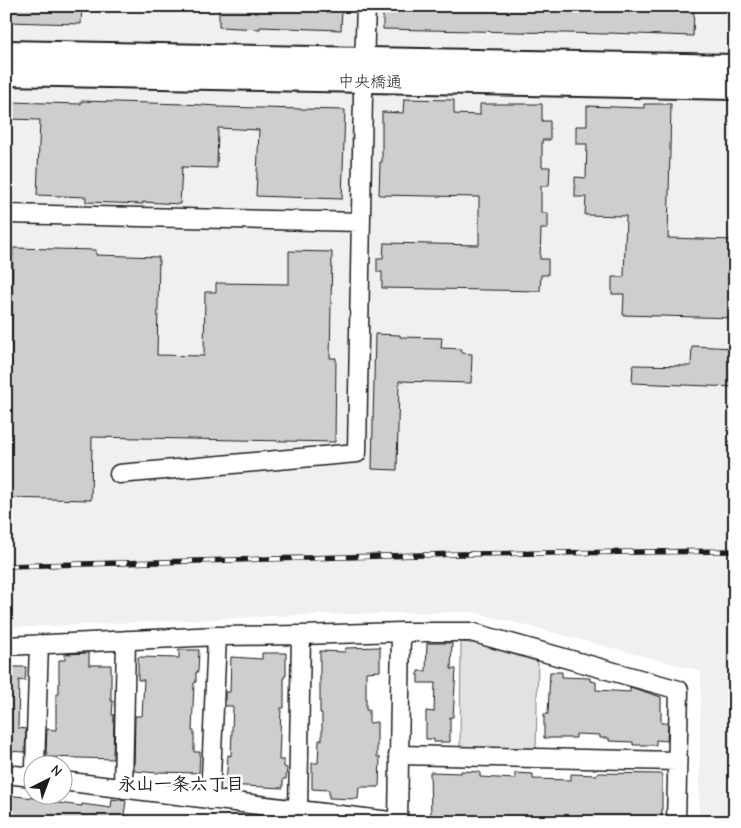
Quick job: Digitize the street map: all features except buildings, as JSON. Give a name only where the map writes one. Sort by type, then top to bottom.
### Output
[{"type":"main road","name":"中央橋通","points":[[6,52],[735,66]]},
{"type":"main road","name":"中央橋通","points":[[6,74],[735,88]]},
{"type":"street","points":[[120,474],[357,453],[366,6]]},
{"type":"street","points":[[6,214],[361,222]]},
{"type":"street","points":[[72,782],[398,822],[401,632]]},
{"type":"street","points":[[6,646],[217,636],[471,632],[679,690],[676,822]]},
{"type":"street","points":[[298,810],[301,635]]},
{"type":"street","points":[[210,800],[217,636]]},
{"type":"street","points":[[123,789],[126,640]]},
{"type":"street","points":[[35,756],[39,644]]},
{"type":"street","points":[[398,755],[678,761]]},
{"type":"street","points":[[6,774],[22,776]]},
{"type":"shaded area","points":[[6,6],[735,6],[735,822],[699,822],[701,671],[474,612],[300,615],[6,628]]},
{"type":"shaded area","points":[[461,642],[478,644],[538,662],[536,749],[460,747]]},
{"type":"railway","points":[[6,566],[461,554],[735,551]]},
{"type":"district","name":"永山一条六丁目","points":[[181,784]]}]
